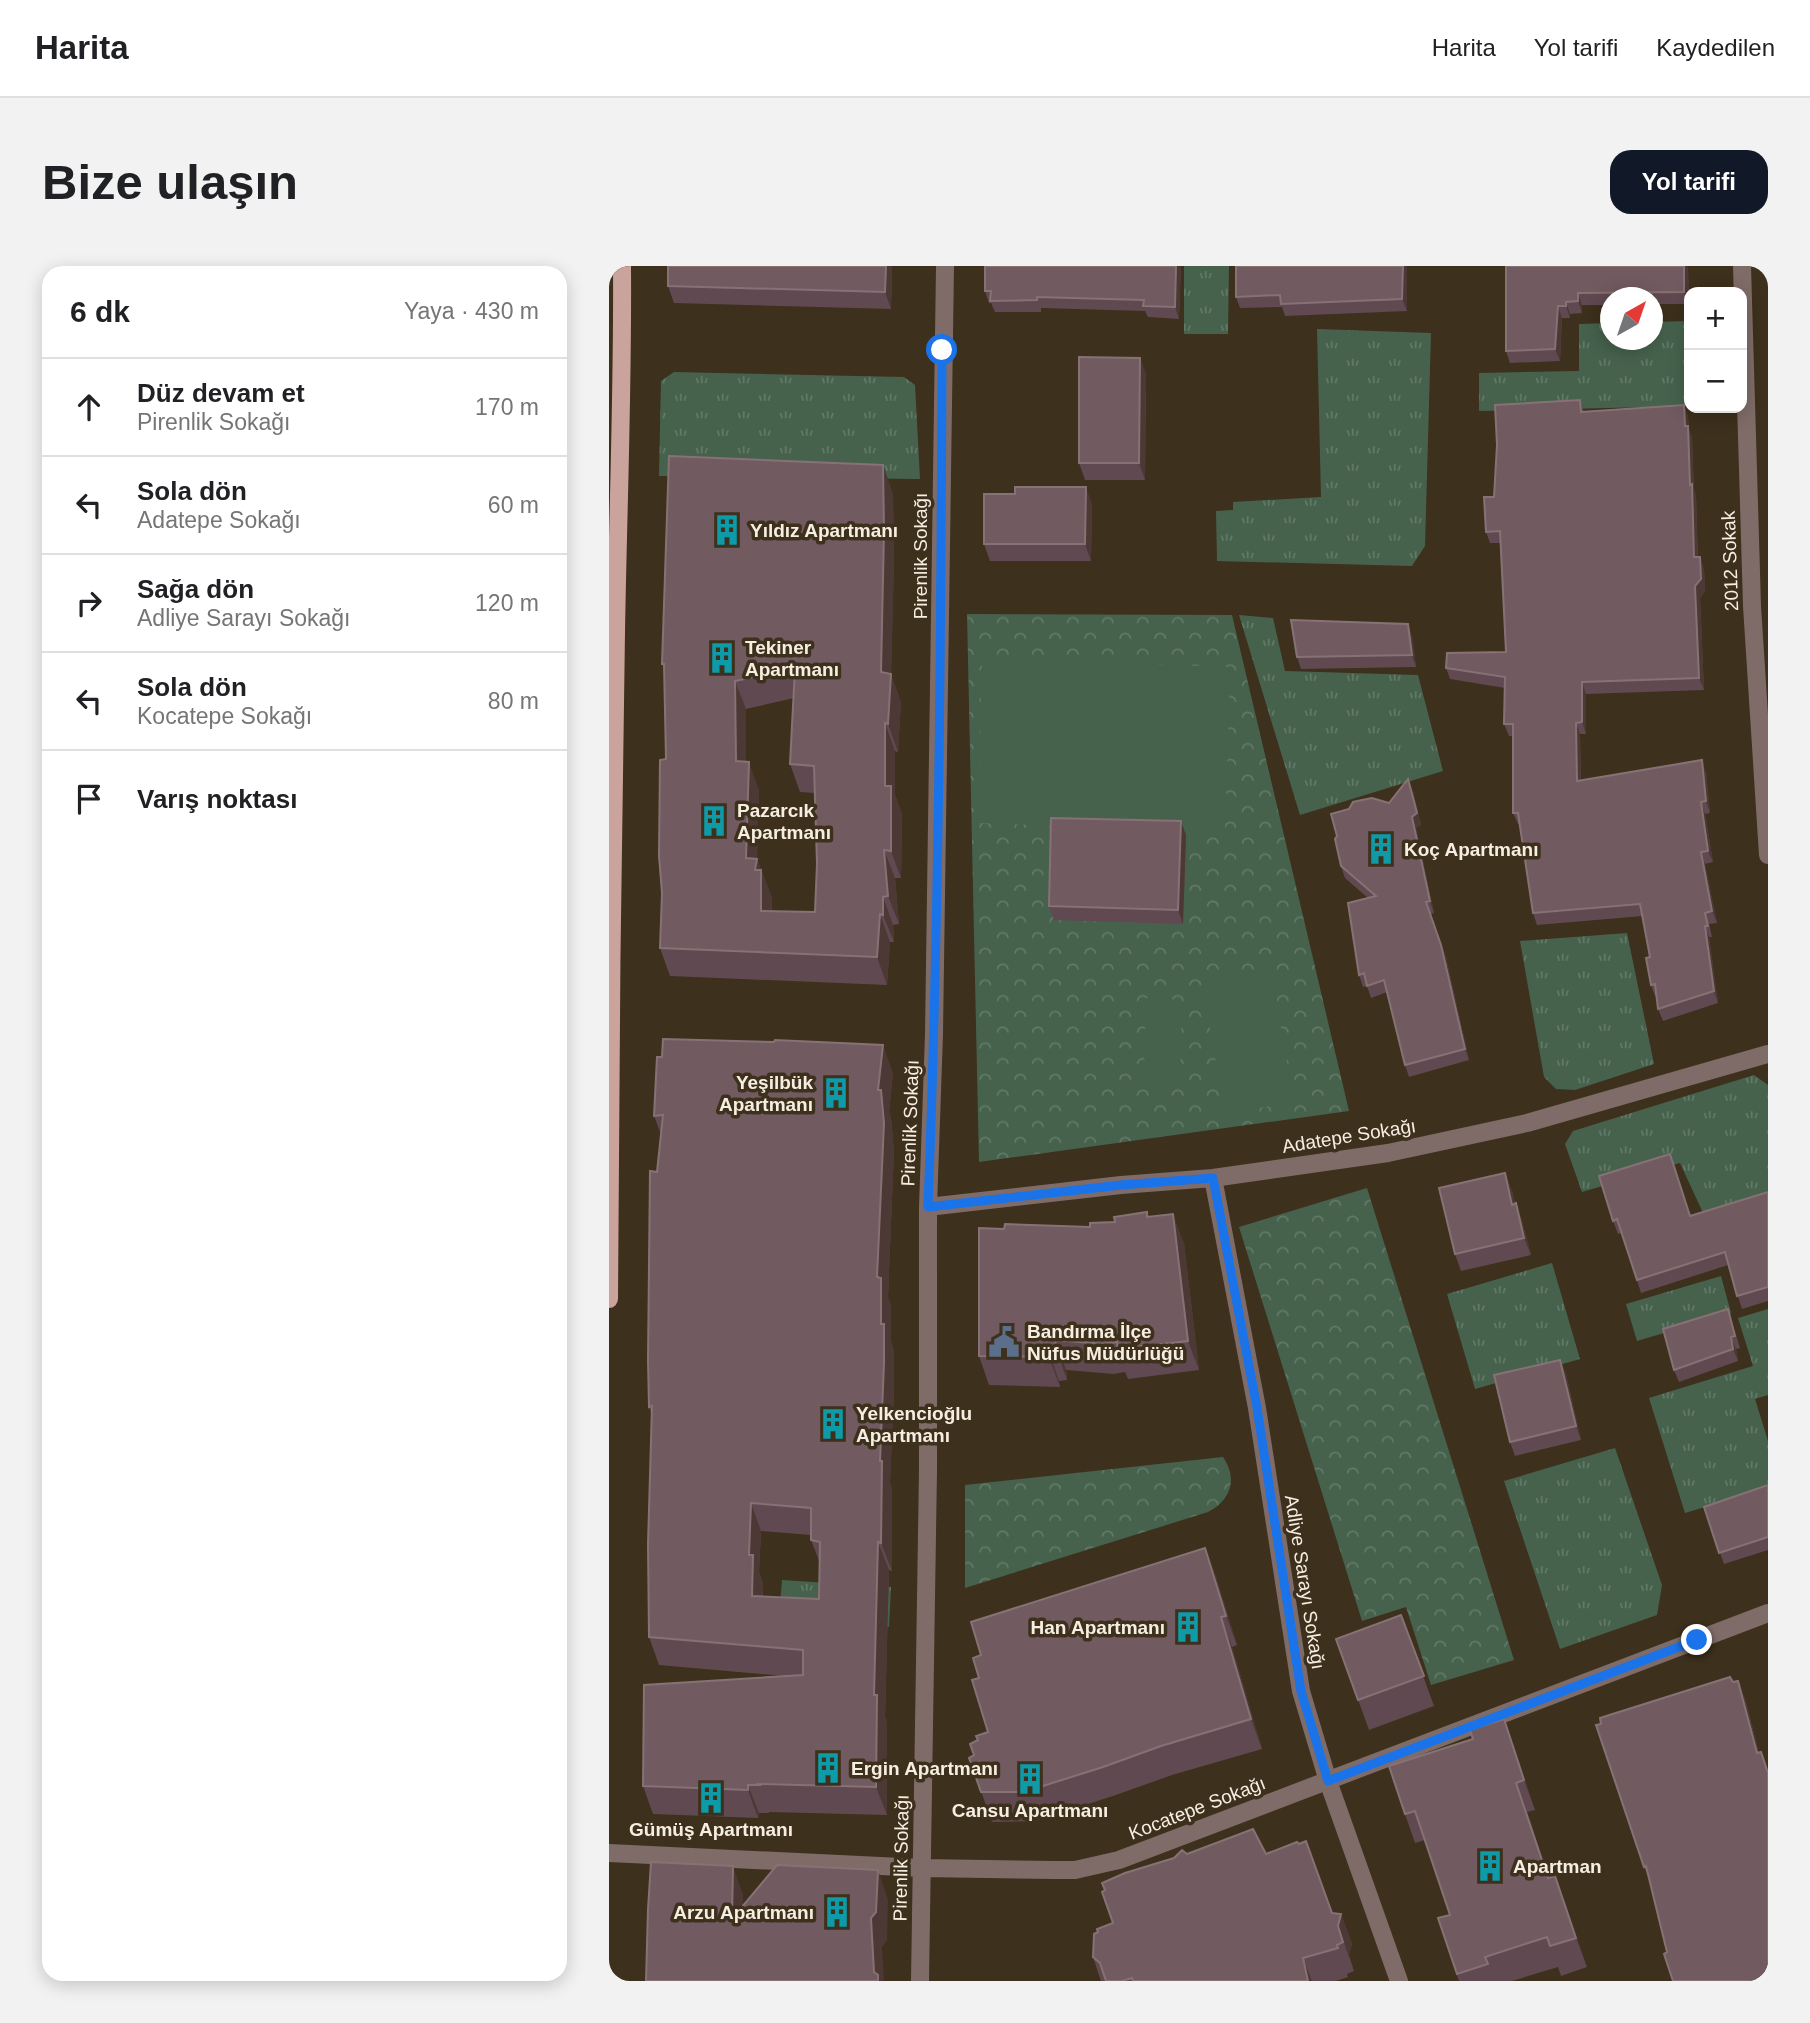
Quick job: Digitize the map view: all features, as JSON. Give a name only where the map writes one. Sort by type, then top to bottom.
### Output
[{"type":"main road","points":[[609,1299],[611,957],[623,393],[622,266]]},
{"type":"street","name":"Pirenlik Sokağı","points":[[920,1981],[928,1470],[928,1207],[934,1034],[944,266]]},
{"type":"street","name":"2012 Sokak","points":[[1742,266],[1752,606],[1768,855]]},
{"type":"street","name":"Adatepe Sokağı","points":[[928,1207],[1121,1185],[1213,1178],[1388,1153],[1527,1122],[1768,1054]]},
{"type":"street","name":"Adliye Sarayı Sokağı","points":[[1213,1178],[1257,1408],[1301,1691],[1328,1781],[1399,1981]]},
{"type":"street","name":"Kocatepe Sokağı","points":[[609,1853],[922,1868],[1086,1868],[1119,1860],[1768,1613]]},
{"type":"green space","points":[[1184,266],[1229,266],[1228,334],[1184,334]]},
{"type":"green space","points":[[1684,321],[1684,406],[1479,411],[1479,373],[1579,371],[1579,324],[1600,323],[1600,350],[1663,350],[1663,322]]},
{"type":"green space","points":[[1317,329],[1431,333],[1425,546],[1412,566],[1217,561],[1216,511],[1233,510],[1233,502],[1321,497]]},
{"type":"green space","points":[[674,372],[904,377],[915,385],[920,479],[659,476],[661,381]]},
{"type":"green space","points":[[967,614],[1232,615],[1349,1111],[979,1162]]},
{"type":"green space","points":[[1239,615],[1273,618],[1285,671],[1418,675],[1443,771],[1300,815]]},
{"type":"green space","points":[[982,658],[1230,667],[1225,831],[978,823]]},
{"type":"green space","points":[[1627,933],[1654,1064],[1575,1090],[1556,1089],[1544,1077],[1520,941]]},
{"type":"green space","points":[[1271,970],[1294,1102],[1225,1114],[1202,982]]},
{"type":"green space","points":[[1146,998],[1182,1000],[1180,1082],[1144,1082]]},
{"type":"green space","points":[[1754,1075],[1768,1085],[1768,1197],[1704,1215],[1680,1163],[1582,1192],[1565,1144],[1573,1131]]},
{"type":"green space","points":[[1367,1188],[1514,1660],[1431,1685],[1406,1607],[1362,1621],[1239,1227]]},
{"type":"green space","points":[[1552,1263],[1580,1359],[1475,1389],[1447,1294]]},
{"type":"green space","points":[[1721,1276],[1731,1313],[1637,1341],[1626,1304]]},
{"type":"green space","points":[[1768,1309],[1768,1395],[1755,1399],[1768,1441],[1768,1488],[1685,1513],[1649,1398],[1753,1366],[1738,1318]]},
{"type":"green space","points":[[1615,1448],[1662,1585],[1657,1615],[1560,1649],[1504,1481]]},
{"type":"green space","points":[[1223,1457],[1230,1473],[1230,1488],[1222,1501],[1208,1512],[965,1588],[965,1485]]},
{"type":"green space","points":[[782,1580],[891,1587],[889,1627],[779,1620]]},
{"type":"building","points":[[668,266],[886,266],[885,292],[668,286]]},
{"type":"building","points":[[985,266],[1176,266],[1175,307],[1143,306],[1144,300],[1037,297],[1037,300],[990,301],[991,291],[985,291]]},
{"type":"building","points":[[1236,266],[1403,266],[1402,299],[1281,304],[1280,295],[1236,297]]},
{"type":"building","points":[[1506,266],[1684,266],[1684,292],[1663,292],[1663,287],[1600,287],[1600,293],[1578,293],[1578,301],[1558,306],[1555,349],[1506,351]]},
{"type":"building","points":[[1079,357],[1140,358],[1139,463],[1079,463]]},
{"type":"building","points":[[1580,400],[1581,412],[1684,405],[1685,426],[1688,426],[1690,485],[1692,484],[1694,557],[1700,557],[1701,579],[1695,586],[1699,678],[1582,682],[1582,722],[1576,723],[1577,781],[1702,760],[1706,801],[1701,802],[1708,851],[1701,852],[1712,911],[1705,913],[1708,926],[1705,926],[1714,991],[1658,1009],[1655,984],[1651,985],[1646,958],[1650,957],[1640,904],[1533,913],[1518,813],[1513,813],[1513,724],[1504,724],[1505,677],[1446,668],[1447,653],[1506,652],[1500,531],[1486,532],[1484,497],[1494,497],[1497,445],[1495,405]]},
{"type":"building","points":[[669,456],[883,465],[881,672],[891,674],[888,724],[885,723],[885,786],[891,786],[891,851],[884,850],[888,896],[883,897],[877,957],[660,948],[660,760],[666,759],[662,664]],"holes":[[[795,668],[790,764],[814,766],[817,864],[815,912],[761,911],[761,870],[755,870],[757,859],[746,858],[749,762],[736,761],[735,681]]]},
{"type":"building","points":[[1015,487],[1086,487],[1085,544],[984,544],[984,494],[1015,494]]},
{"type":"building","points":[[1291,620],[1408,624],[1412,655],[1297,657]]},
{"type":"building","points":[[1408,779],[1417,813],[1412,817],[1430,901],[1426,902],[1441,945],[1465,1049],[1405,1065],[1384,980],[1367,986],[1364,973],[1359,975],[1348,903],[1376,896],[1341,866],[1331,814],[1349,809],[1353,802],[1372,798],[1389,803]]},
{"type":"building","points":[[1051,818],[1181,821],[1178,910],[1049,906]]},
{"type":"building","points":[[663,1039],[883,1045],[878,1090],[881,1090],[884,1123],[877,1277],[881,1278],[884,1363],[880,1461],[881,1543],[878,1542],[874,1695],[877,1695],[876,1787],[758,1784],[748,1785],[748,1790],[643,1786],[644,1685],[803,1675],[803,1650],[649,1637],[648,1544],[652,1406],[649,1407],[648,1360],[650,1171],[657,1172],[663,1115],[654,1116],[657,1057],[662,1057]],"holes":[[[751,1503],[811,1508],[811,1540],[820,1542],[819,1599],[752,1596],[753,1555],[749,1555]]]},
{"type":"building","points":[[1670,1154],[1690,1216],[1768,1192],[1768,1287],[1737,1296],[1725,1252],[1637,1280],[1617,1219],[1613,1221],[1599,1176]]},
{"type":"building","points":[[1505,1173],[1512,1205],[1516,1203],[1524,1238],[1455,1254],[1439,1188]]},
{"type":"building","points":[[1147,1212],[1147,1217],[1173,1214],[1188,1341],[1117,1349],[1117,1342],[1103,1344],[1055,1340],[1057,1351],[1049,1352],[1049,1357],[979,1356],[979,1228],[1004,1229],[1005,1224],[1090,1227],[1090,1223],[1115,1222],[1114,1217]]},
{"type":"building","points":[[1728,1309],[1735,1336],[1731,1337],[1733,1349],[1674,1370],[1663,1329]]},
{"type":"building","points":[[1560,1360],[1576,1426],[1510,1442],[1494,1375]]},
{"type":"building","points":[[1768,1485],[1768,1537],[1719,1553],[1704,1507]]},
{"type":"building","points":[[1205,1548],[1226,1616],[1221,1617],[1251,1719],[1024,1792],[981,1792],[969,1758],[974,1755],[970,1744],[978,1740],[976,1736],[988,1732],[972,1680],[979,1678],[973,1658],[981,1655],[971,1622]]},
{"type":"building","points":[[1401,1615],[1424,1676],[1358,1700],[1336,1639]]},
{"type":"building","points":[[1730,1677],[1733,1682],[1738,1681],[1757,1753],[1761,1752],[1768,1773],[1768,1981],[1673,1981],[1664,1954],[1667,1952],[1646,1866],[1644,1867],[1596,1725],[1601,1724],[1600,1718]]},
{"type":"building","name":"Apartman","points":[[1504,1719],[1524,1780],[1516,1783],[1548,1878],[1555,1876],[1576,1938],[1550,1946],[1547,1937],[1485,1957],[1488,1964],[1457,1974],[1438,1918],[1450,1915],[1415,1811],[1405,1814],[1389,1766],[1473,1739],[1470,1730]]},
{"type":"building","points":[[1253,1829],[1266,1854],[1306,1841],[1332,1913],[1341,1914],[1338,1926],[1343,1942],[1337,1945],[1338,1948],[1303,1958],[1308,1981],[1133,1981],[1132,1978],[1106,1981],[1100,1963],[1093,1957],[1094,1934],[1098,1932],[1097,1929],[1113,1923],[1102,1892],[1105,1890],[1102,1883],[1174,1858],[1182,1850],[1187,1854]]},
{"type":"building","points":[[651,1862],[733,1866],[732,1919],[777,1865],[878,1870],[876,1912],[871,1918],[874,1972],[878,1975],[878,1981],[646,1981]]},
{"type":"place","name":"Yıldız Apartmanı","points":[[727,530]]},
{"type":"place","name":"Tekiner Apartmanı","points":[[722,658]]},
{"type":"place","name":"Pazarcık Apartmanı","points":[[714,821]]},
{"type":"place","name":"Koç Apartmanı","points":[[1381,849]]},
{"type":"place","name":"Yeşilbük Apartmanı","points":[[836,1093]]},
{"type":"place","name":"Bandırma İlçe Nüfus Müdürlüğü","points":[[1004,1342]]},
{"type":"place","name":"Yelkencioğlu Apartmanı","points":[[833,1424]]},
{"type":"place","name":"Han Apartmanı","points":[[1188,1627]]},
{"type":"place","name":"Ergin Apartmanı","points":[[828,1768]]},
{"type":"place","name":"Cansu Apartmanı","points":[[1030,1779]]},
{"type":"place","name":"Gümüş Apartmanı","points":[[711,1798]]},
{"type":"place","name":"Apartman","points":[[1490,1866]]},
{"type":"place","name":"Arzu Apartmanı","points":[[837,1912]]},
{"type":"route","points":[[942,350],[934,1034],[928,1207],[1121,1185],[1213,1178],[1257,1408],[1301,1691],[1328,1781],[1697,1640]]}]
